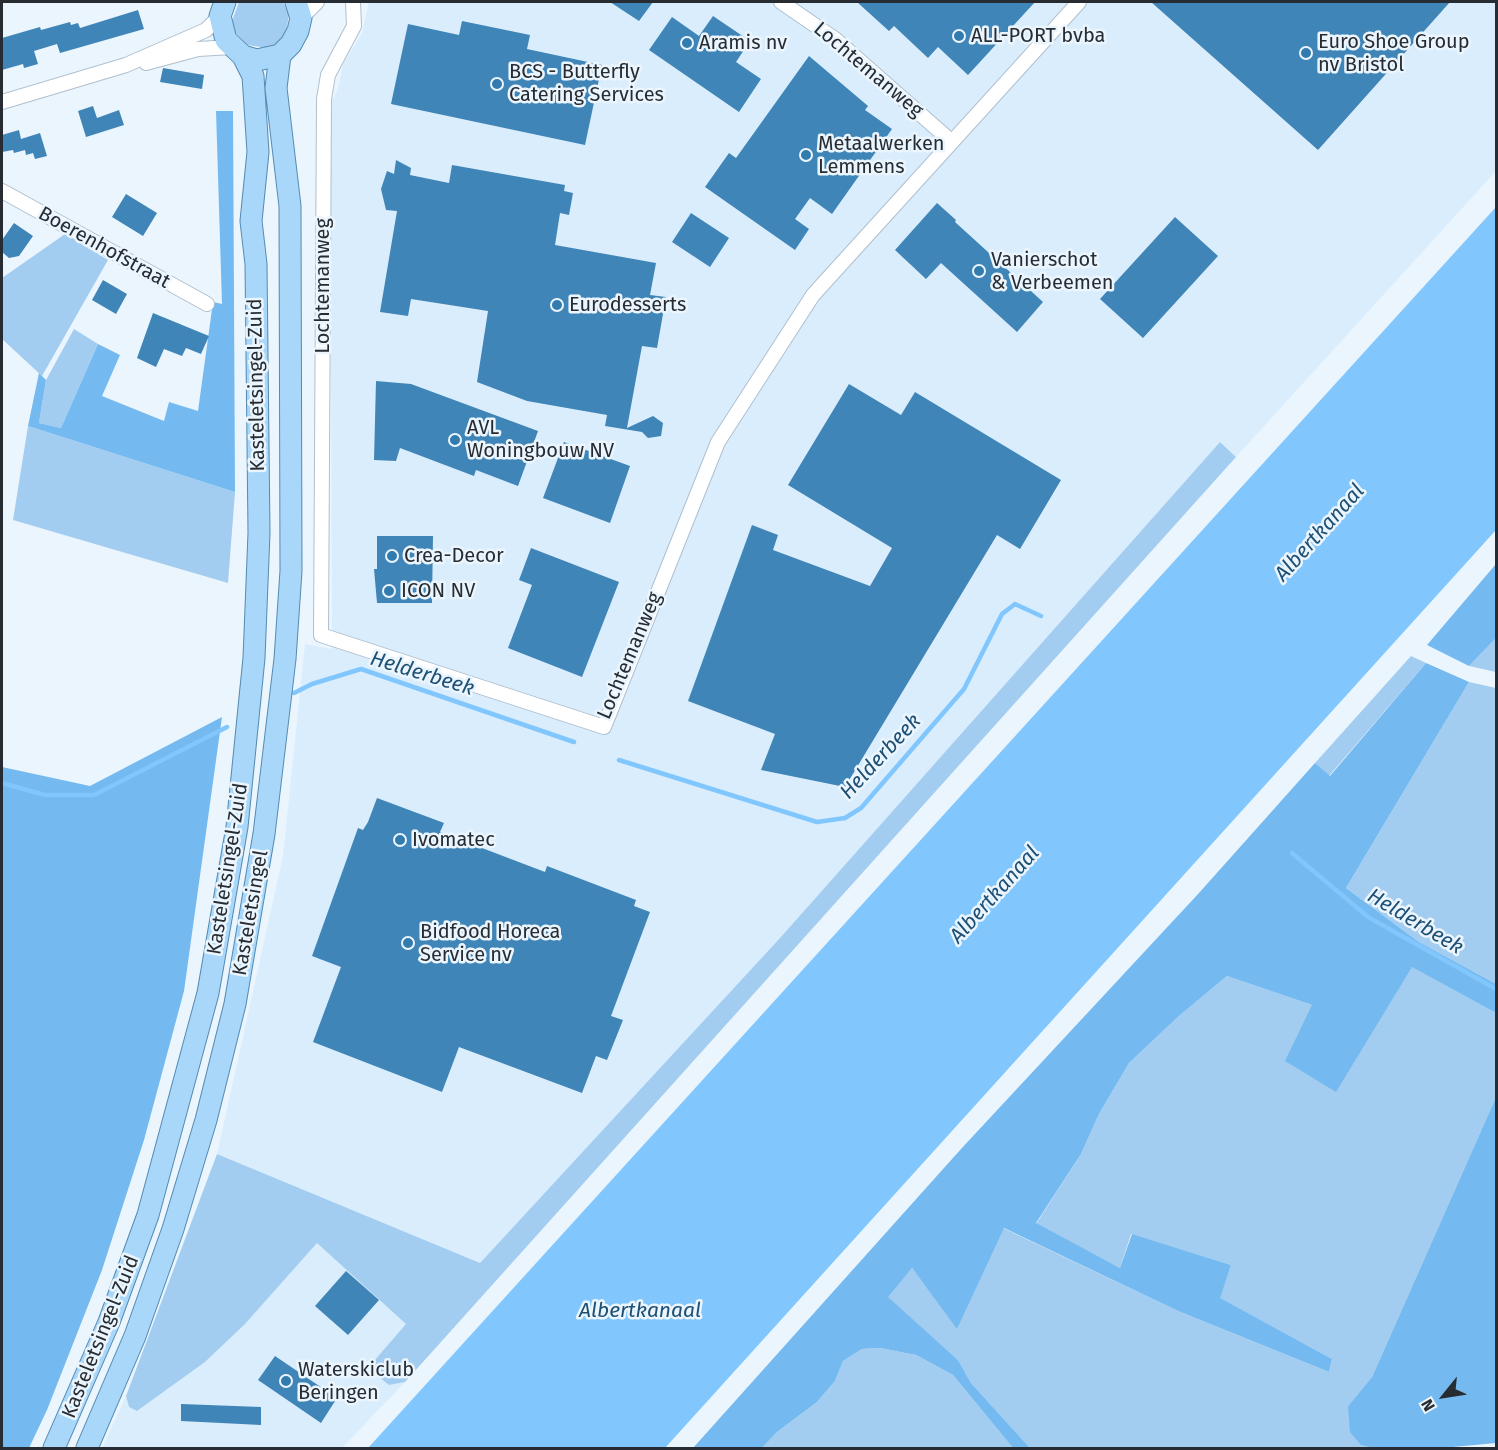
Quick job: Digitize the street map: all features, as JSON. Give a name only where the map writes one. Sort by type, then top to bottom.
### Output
[{"type":"main road","points":[[223,9],[223,34],[237,51],[257,60],[280,55],[291,44],[298,31],[299,10]]},
{"type":"main road","name":"Kasteletsingel-Zuid","points":[[54,1449],[109,1322],[148,1215],[208,993],[237,827],[254,658],[259,533],[256,264],[251,221],[258,152],[253,76],[237,51]]},
{"type":"main road","name":"Kasteletsingel-Zuid","points":[[278,720],[291,571],[292,478],[290,206],[276,88],[280,55]]},
{"type":"main road","name":"Kasteletsingel","points":[[210,1104],[235,1004],[264,834],[278,720]]},
{"type":"main road","name":"Kasteletsingel-Zuid","points":[[87,1449],[135,1336],[173,1229],[210,1104]]},
{"type":"street","points":[[299,10],[317,2]]},
{"type":"street","name":"Lochtemanweg","points":[[352,2],[354,26],[328,75],[324,99],[321,635],[604,727],[718,442],[813,295],[1079,2]]},
{"type":"street","name":"Lochtemanweg","points":[[781,2],[835,39],[952,142]]},
{"type":"street","points":[[2,102],[126,65],[206,30],[223,9]]},
{"type":"street","points":[[126,65],[150,63],[198,49],[237,51]]},
{"type":"street","name":"Boerenhofstraat","points":[[2,191],[207,304]]},
{"type":"shaded area","points":[[239,2],[283,2],[289,14],[286,34],[279,42],[268,48],[247,45],[235,32],[232,21]]},
{"type":"shaded area","points":[[369,2],[1496,2],[1496,171],[1236,457],[1220,442],[780,938],[480,1263],[217,1154],[283,856],[305,644],[332,649],[330,104],[338,89],[343,65],[362,33]]},
{"type":"shaded area","points":[[216,111],[233,111],[235,492],[28,426],[39,373],[46,380],[39,423],[61,428],[98,344],[120,355],[102,396],[164,421],[169,402],[198,411],[213,302],[222,304]]},
{"type":"shaded area","points":[[65,234],[108,260],[42,376],[2,339],[2,278]]},
{"type":"shaded area","points":[[74,329],[98,344],[61,428],[39,423],[46,380]]},
{"type":"shaded area","points":[[28,426],[235,492],[228,583],[13,520]]},
{"type":"shaded area","points":[[1220,442],[1236,457],[405,1382],[389,1385],[368,1368],[406,1324],[317,1243],[245,1324],[205,1362],[137,1411],[129,1407],[126,1396],[217,1154],[480,1263],[780,938]]},
{"type":"shaded area","points":[[1496,564],[1496,638],[1469,666],[1427,645]]},
{"type":"shaded area","points":[[1496,638],[1496,672],[1469,666]]},
{"type":"shaded area","points":[[1411,656],[1426,663],[1329,776],[1315,763]]},
{"type":"shaded area","points":[[1426,663],[1469,682],[1346,888],[1419,942],[1496,984],[1496,1013],[1412,967],[1336,1092],[1285,1061],[1312,1005],[1227,976],[1179,1016],[1129,1063],[1099,1114],[1081,1154],[1036,1223],[1120,1268],[1132,1234],[1231,1265],[1220,1298],[1332,1359],[1329,1372],[1178,1311],[1004,1228],[957,1329],[912,1268],[888,1297],[958,1360],[971,1383],[1030,1448],[1013,1448],[953,1375],[916,1355],[880,1348],[862,1349],[843,1361],[835,1381],[817,1402],[777,1432],[762,1448],[693,1448],[961,1149],[1199,893],[1315,763],[1330,776]]},
{"type":"shaded area","points":[[1469,682],[1496,688],[1496,984],[1419,942],[1346,888]]},
{"type":"shaded area","points":[[222,717],[184,991],[144,1140],[102,1270],[47,1410],[29,1448],[2,1448],[2,767],[90,786]]},
{"type":"shaded area","points":[[1413,967],[1496,1013],[1496,1097],[1372,1377],[1348,1406],[1361,1445],[1373,1448],[1030,1448],[971,1383],[958,1360],[887,1297],[912,1268],[957,1328],[1003,1228],[1178,1311],[1329,1372],[1332,1359],[1219,1298],[1231,1265],[1131,1234],[1120,1268],[1036,1224],[1081,1154],[1099,1114],[1129,1063],[1179,1016],[1227,976],[1312,1005]]},
{"type":"shaded area","points":[[1496,1097],[1496,1443],[1442,1448],[1373,1448],[1361,1445],[1350,1432],[1348,1406],[1372,1377]]},
{"type":"shaded area","points":[[317,1242],[407,1324],[389,1385],[405,1382],[342,1448],[102,1448],[126,1396],[129,1407],[137,1411],[205,1362],[245,1324]]},
{"type":"shaded area","points":[[880,1348],[916,1355],[953,1375],[1013,1448],[762,1448],[777,1432],[817,1402],[835,1381],[843,1361],[862,1349]]},
{"type":"water","name":"Albertkanaal","points":[[1496,207],[1496,530],[665,1448],[368,1448]]},
{"type":"building","points":[[610,2],[653,2],[639,21]]},
{"type":"building","name":"ALL-PORT bvba","points":[[857,2],[1035,2],[968,75],[938,47],[928,58],[894,26],[889,31]]},
{"type":"building","name":"Euro Shoe Group nv Bristol","points":[[1151,2],[1450,2],[1318,150]]},
{"type":"building","points":[[138,10],[144,29],[60,53],[57,44],[34,51],[38,64],[24,68],[23,64],[2,70],[2,38],[40,27],[41,30],[70,22],[71,25],[78,23],[80,28]]},
{"type":"building","points":[[713,16],[750,41],[736,62],[761,79],[739,112],[649,50],[672,17],[699,36]]},
{"type":"building","name":"BCS - Butterfly Catering Services","points":[[462,21],[530,35],[527,49],[602,65],[585,145],[391,104],[408,24],[459,35]]},
{"type":"building","name":"Metaalwerken Lemmens","points":[[809,56],[868,106],[865,110],[892,129],[832,214],[810,198],[795,219],[809,229],[795,250],[705,187],[729,153],[736,158]]},
{"type":"building","points":[[163,68],[204,75],[202,89],[160,82]]},
{"type":"building","points":[[93,106],[97,118],[119,110],[124,125],[86,137],[78,111]]},
{"type":"building","points":[[19,130],[21,139],[40,133],[47,156],[35,159],[33,153],[26,155],[25,150],[14,153],[13,150],[2,152],[2,135]]},
{"type":"building","name":"Eurodesserts","points":[[396,160],[411,168],[410,175],[449,183],[452,165],[565,185],[564,191],[573,193],[569,215],[560,213],[555,245],[656,263],[650,295],[666,297],[657,348],[642,346],[627,428],[653,416],[663,423],[661,436],[648,438],[642,432],[605,426],[607,415],[527,401],[477,382],[488,311],[411,299],[408,316],[380,312],[397,211],[386,210],[381,189],[387,171],[394,174]]},
{"type":"building","points":[[126,194],[157,213],[143,236],[112,217]]},
{"type":"building","name":"Vanierschot & Verbeemen","points":[[937,203],[1043,302],[1017,332],[941,263],[926,279],[895,250]]},
{"type":"building","points":[[691,213],[729,238],[710,267],[672,242]]},
{"type":"building","points":[[1175,217],[1218,256],[1143,338],[1100,299]]},
{"type":"building","points":[[14,223],[33,236],[19,256],[9,258],[2,252],[2,240]]},
{"type":"building","points":[[103,280],[127,294],[116,314],[92,300]]},
{"type":"building","points":[[153,313],[209,336],[201,354],[186,348],[182,356],[164,349],[156,367],[137,358]]},
{"type":"building","name":"AVL Woningbouw NV","points":[[376,381],[411,384],[538,431],[518,486],[476,470],[474,476],[400,448],[396,461],[374,460]]},
{"type":"building","points":[[849,384],[901,415],[915,392],[1061,480],[1020,549],[997,535],[845,787],[761,770],[775,734],[688,701],[752,525],[778,535],[773,550],[870,586],[892,548],[788,485]]},
{"type":"building","points":[[564,442],[630,466],[610,523],[543,498]]},
{"type":"building","points":[[377,536],[433,536],[432,603],[377,603],[374,569],[377,569]]},
{"type":"building","points":[[531,548],[619,582],[582,677],[508,648],[532,585],[519,580]]},
{"type":"building","name":"Bidfood Horeca Service nv","points":[[377,798],[444,823],[440,832],[545,872],[547,866],[636,900],[634,906],[650,912],[611,1016],[623,1020],[607,1060],[596,1056],[582,1093],[459,1047],[442,1092],[313,1042],[341,967],[312,956],[358,828],[363,830]]},
{"type":"building","points":[[346,1271],[379,1300],[348,1335],[315,1306]]},
{"type":"building","name":"Waterskiclub Beringen","points":[[275,1356],[337,1398],[321,1423],[258,1380]]},
{"type":"building","points":[[181,1404],[261,1407],[261,1425],[181,1421]]},
{"type":"waterway","name":"Helderbeek","points":[[619,760],[817,822],[845,818],[861,808],[964,689],[1002,614],[1015,604],[1041,616]]},
{"type":"waterway","name":"Helderbeek","points":[[294,693],[312,684],[361,669],[574,742]]},
{"type":"waterway","name":"Helderbeek","points":[[2,783],[45,795],[94,795],[227,727]]},
{"type":"waterway","name":"Helderbeek","points":[[1292,853],[1368,917],[1496,989]]},
{"type":"place","name":"ALL-PORT bvba","points":[[959,36]]},
{"type":"place","name":"Aramis nv","points":[[687,43]]},
{"type":"place","name":"Euro Shoe Group nv Bristol","points":[[1306,53]]},
{"type":"place","name":"BCS - Butterfly Catering Services","points":[[497,84]]},
{"type":"place","name":"Metaalwerken Lemmens","points":[[806,155]]},
{"type":"place","name":"Vanierschot & Verbeemen","points":[[979,271]]},
{"type":"place","name":"Eurodesserts","points":[[557,305]]},
{"type":"place","name":"AVL Woningbouw NV","points":[[455,440]]},
{"type":"place","name":"Crea-Decor","points":[[392,556]]},
{"type":"place","name":"ICON NV","points":[[389,591]]},
{"type":"place","name":"Ivomatec","points":[[400,840]]},
{"type":"place","name":"Bidfood Horeca Service nv","points":[[408,943]]},
{"type":"place","name":"Waterskiclub Beringen","points":[[286,1381]]}]
